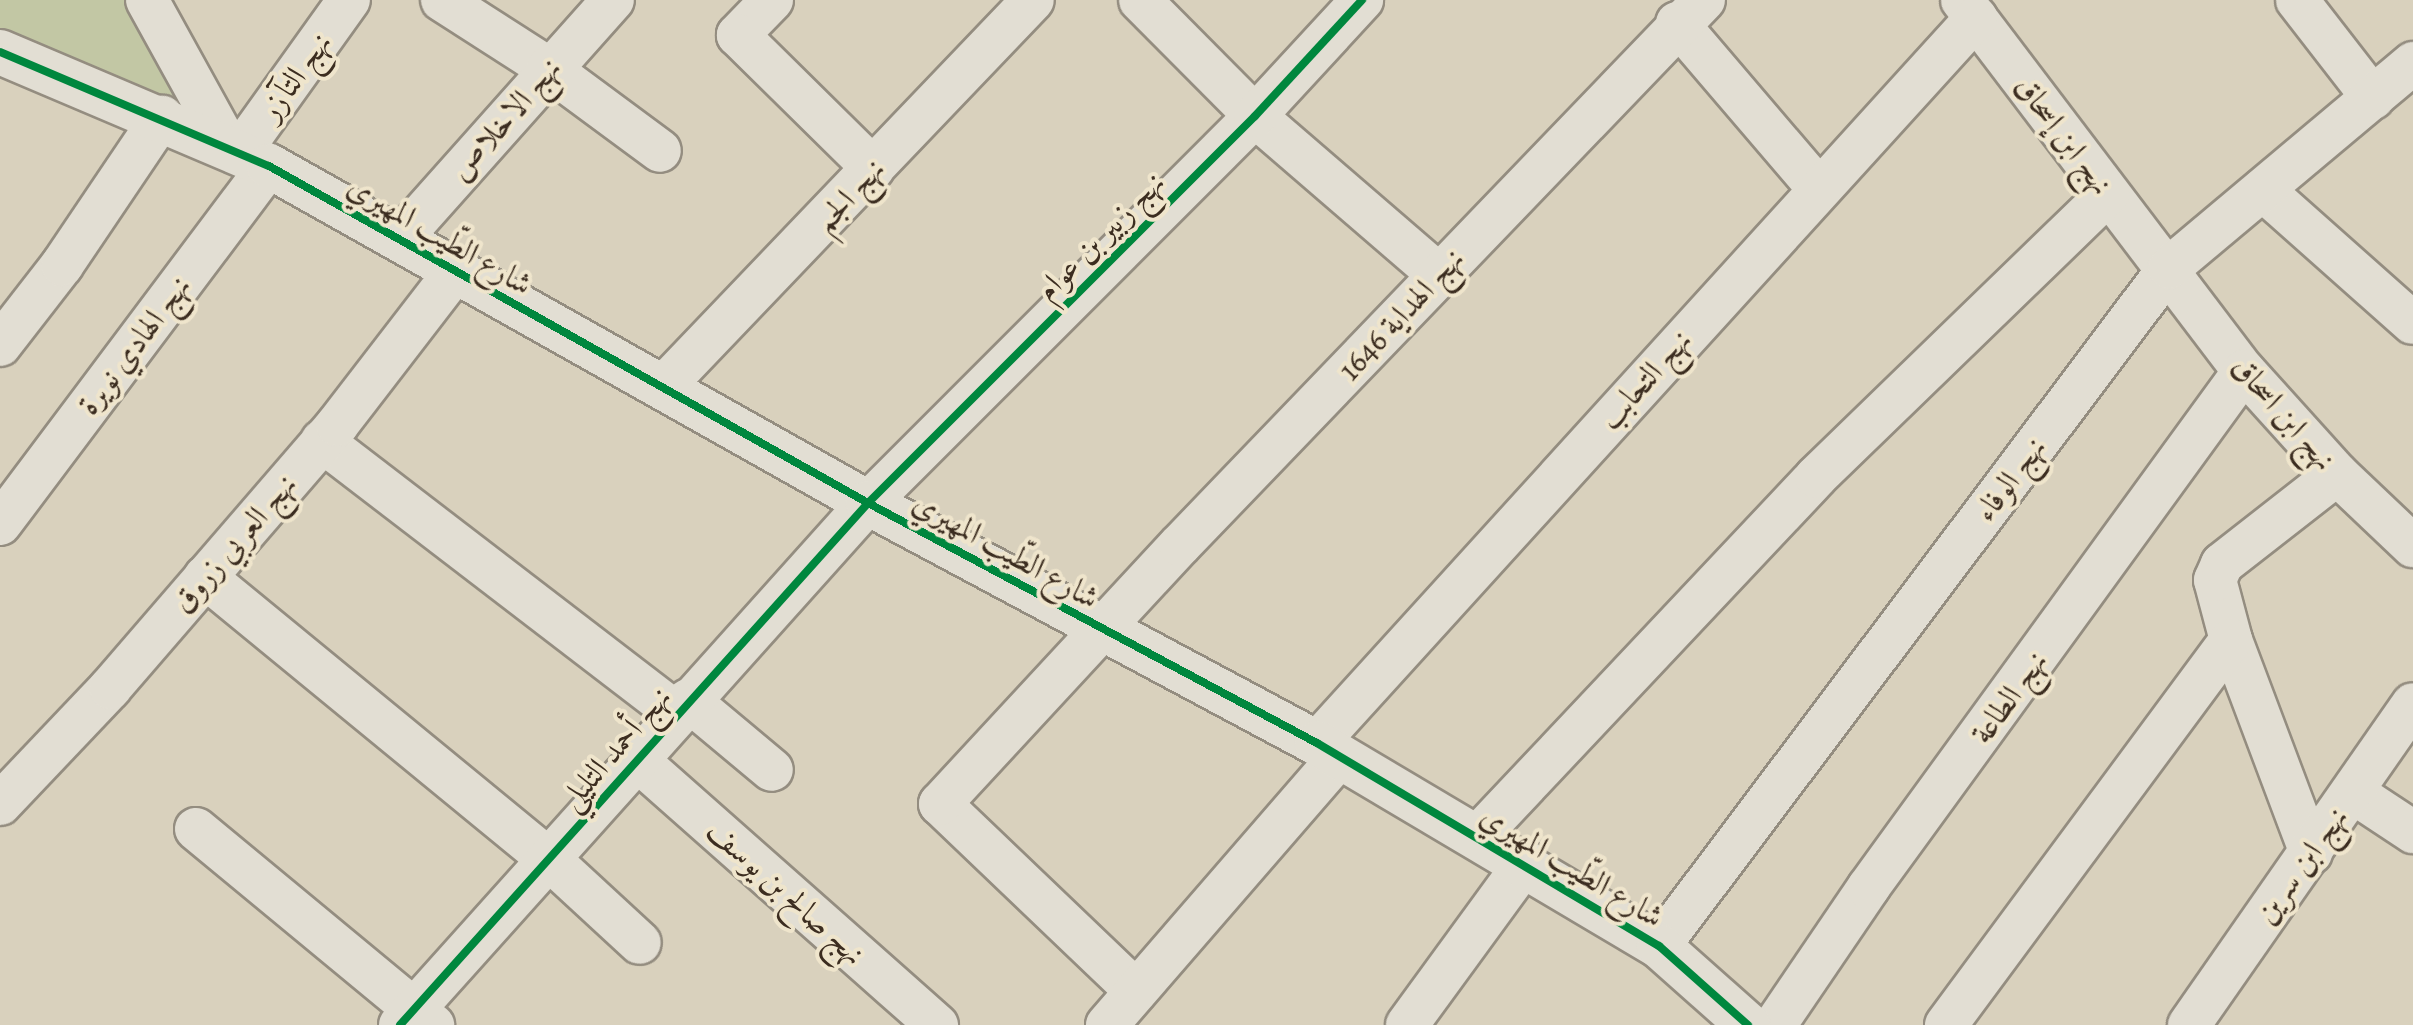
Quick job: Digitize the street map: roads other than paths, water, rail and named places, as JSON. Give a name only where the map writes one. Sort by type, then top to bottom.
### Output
[{"type":"street","points":[[147,0],[246,155]]},
{"type":"street","name":"نهج التآزر","points":[[246,155],[349,0]]},
{"type":"street","points":[[442,0],[548,68],[660,151]]},
{"type":"street","name":"نهج الاخلاص","points":[[400,239],[548,68],[613,0]]},
{"type":"street","points":[[772,0],[738,35],[873,168]]},
{"type":"street","name":"نهج الجم","points":[[663,387],[1033,0]]},
{"type":"street","points":[[1140,0],[1255,116],[1438,274]]},
{"type":"street","name":"نهج زبير بن عوام","points":[[868,503],[1255,116],[1362,0]]},
{"type":"street","points":[[2297,0],[2373,98]]},
{"type":"street","name":"نهج التحابب","points":[[1107,1025],[1328,749],[1818,188],[1969,9]]},
{"type":"street","name":"نهج ابن إسحاق","points":[[1969,9],[2108,194],[2169,268]]},
{"type":"street","points":[[1690,11],[1818,188]]},
{"type":"street","name":"نهج الهداية 1646","points":[[1100,629],[1690,11]]},
{"type":"street","name":"شارع الطّيب المهيري","points":[[0,52],[162,117],[246,155],[868,503],[994,565],[1100,629],[1328,749],[1526,862],[1659,946],[1748,1025]]},
{"type":"street","name":"نهج الوفاء","points":[[1659,946],[2169,268],[2413,63]]},
{"type":"street","points":[[0,345],[62,265],[162,117]]},
{"type":"street","name":"نهج الهادي نويرة","points":[[0,524],[246,155]]},
{"type":"street","points":[[2263,190],[2413,323]]},
{"type":"street","points":[[1478,836],[1816,477],[2108,194]]},
{"type":"street","name":"نهج ابن اسحاق","points":[[2169,268],[2244,371],[2337,474],[2413,546]]},
{"type":"street","name":"نهج العربي زروق","points":[[0,804],[205,577],[322,441],[455,272]]},
{"type":"street","name":"نهج الطاعة","points":[[1775,1025],[1868,888],[2244,371]]},
{"type":"street","points":[[322,441],[772,770]]},
{"type":"street","points":[[2311,853],[2216,592],[2218,569],[2337,474]]},
{"type":"street","name":"نهج أحمد التليلي","points":[[415,1020],[682,706],[868,503]]},
{"type":"street","points":[[205,577],[550,860],[640,943]]},
{"type":"street","points":[[1100,629],[940,804],[1136,991]]},
{"type":"street","points":[[1946,1025],[2231,640]]},
{"type":"street","name":"نهج ابن سرين","points":[[2189,1025],[2354,793],[2413,704]]},
{"type":"street","name":"نهج صالح بن يوسف","points":[[636,759],[937,1025]]},
{"type":"street","points":[[2354,793],[2413,832]]},
{"type":"street","points":[[196,829],[415,1020]]},
{"type":"street","points":[[1420,1020],[1526,862]]}]
